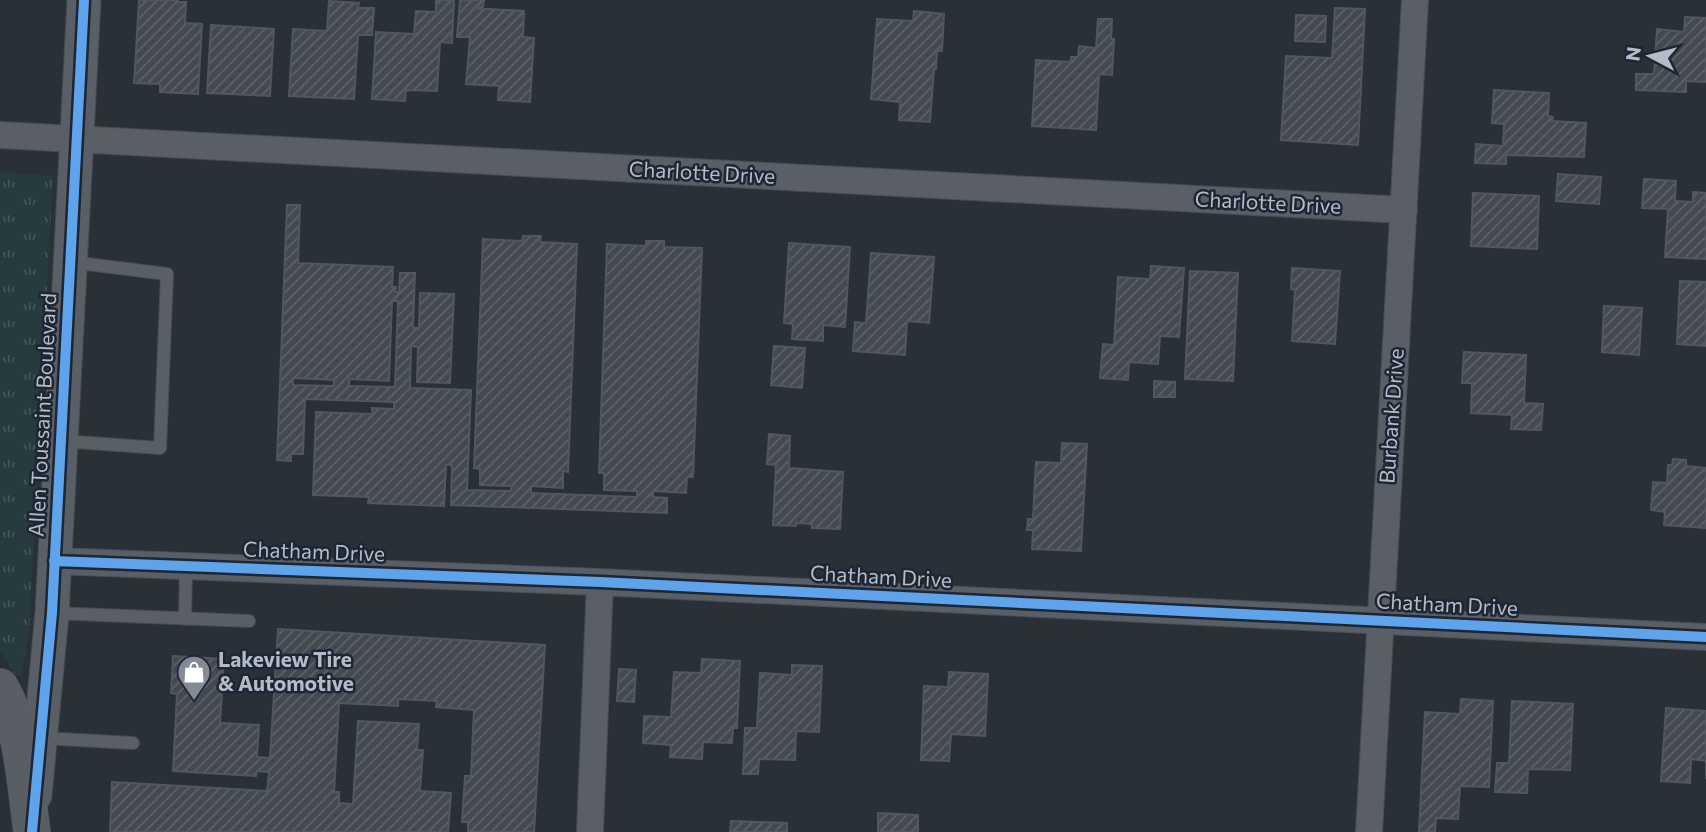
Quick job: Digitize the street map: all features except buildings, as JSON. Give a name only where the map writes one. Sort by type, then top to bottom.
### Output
[{"type":"main road","points":[[0,687],[11,709],[17,735],[32,832]]},
{"type":"street","name":"Allen Toussaint Boulevard","points":[[32,832],[52,613],[84,0]]},
{"type":"street","name":"Burbank Drive","points":[[1368,832],[1415,0]]},
{"type":"street","name":"Charlotte Drive","points":[[0,135],[1404,211]]},
{"type":"street","name":"Chatham Drive","points":[[54,561],[600,582],[1706,637]]},
{"type":"street","points":[[590,832],[600,582]]},
{"type":"lane","points":[[61,441],[160,448],[167,274],[70,262]]},
{"type":"lane","points":[[185,619],[186,566]]},
{"type":"lane","points":[[52,613],[249,621]]},
{"type":"lane","points":[[40,738],[133,743]]},
{"type":"green space","points":[[0,172],[53,176],[29,631],[21,675],[16,676],[0,651]]},
{"type":"cycle path","points":[[32,832],[52,613],[84,0]]},
{"type":"cycle path","points":[[54,561],[600,582],[1706,637]]},
{"type":"place","name":"Lakeview Tire & Automotive","points":[[194,702]]}]
